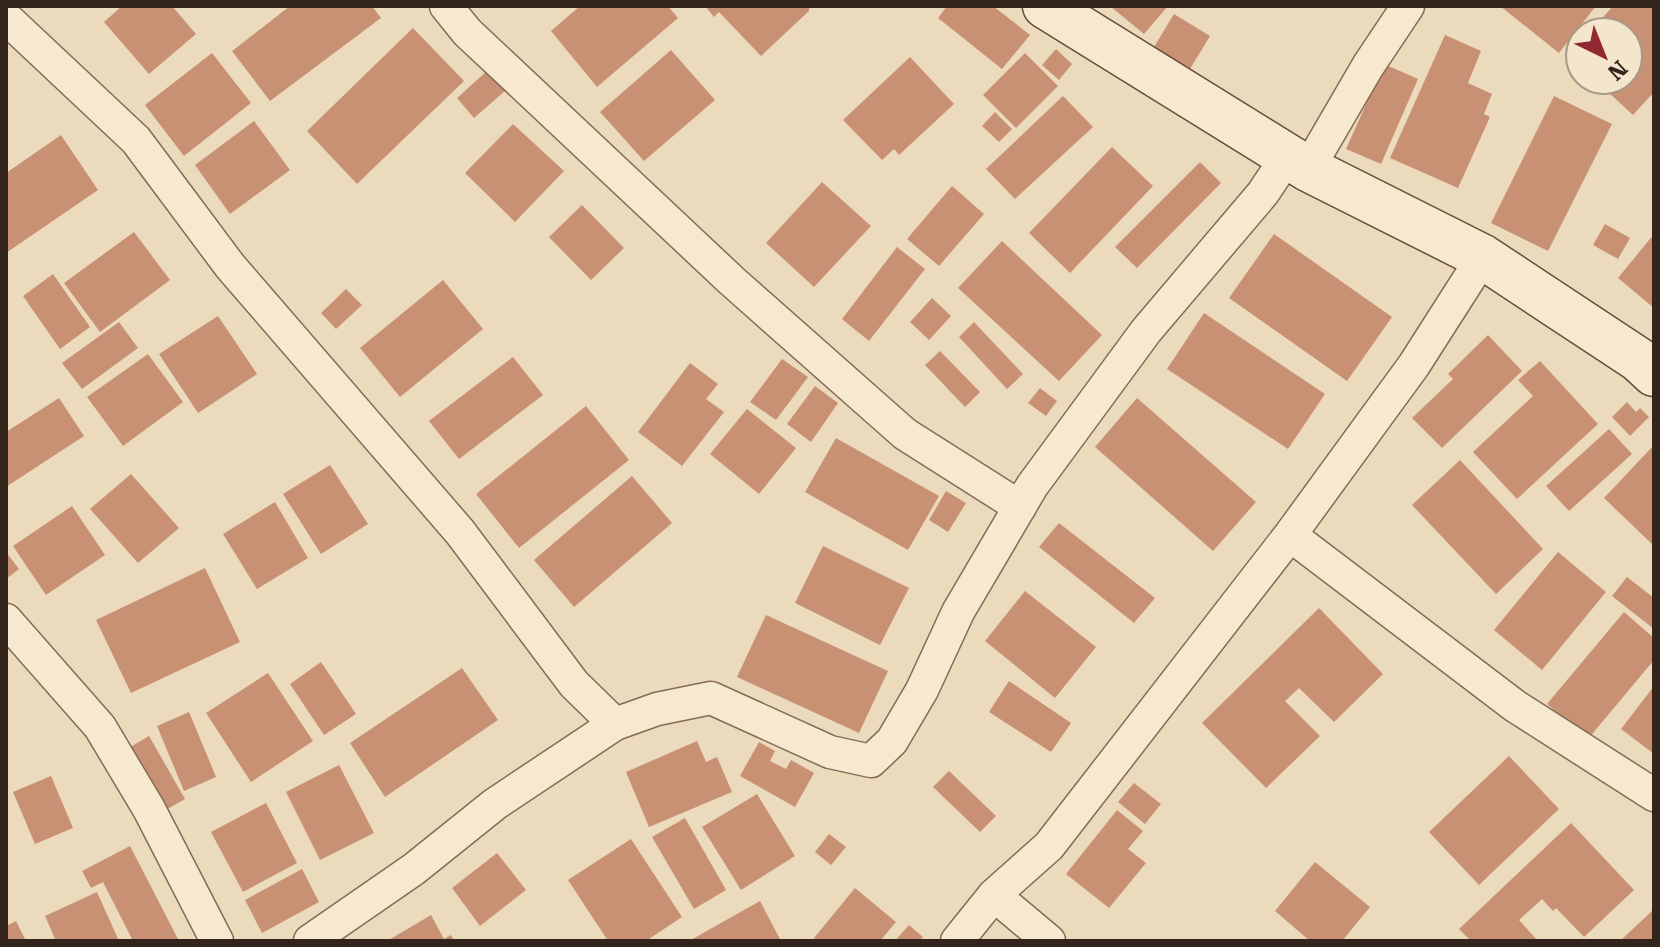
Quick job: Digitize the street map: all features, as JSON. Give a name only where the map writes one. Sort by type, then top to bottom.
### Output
[{"type":"street","points":[[446,6],[467,32],[721,271],[905,434],[1020,507]]},
{"type":"street","points":[[1045,6],[1298,163],[1483,257],[1639,360],[1654,374]]},
{"type":"street","points":[[310,941],[414,869],[495,804],[615,724],[657,709],[711,698],[830,752],[871,761],[892,741],[922,690],[958,612],[1020,507],[1146,331],[1263,193],[1298,163],[1408,6]]},
{"type":"street","points":[[6,18],[136,140],[230,266],[460,532],[574,684],[615,724]]},
{"type":"street","points":[[957,941],[994,895],[1049,846],[1290,535],[1414,365],[1483,257]]},
{"type":"street","points":[[1290,535],[1515,706],[1654,795]]},
{"type":"street","points":[[10,632],[100,727],[149,809],[217,941]]},
{"type":"street","points":[[994,895],[1049,941]]},
{"type":"building","points":[[122,6],[172,6],[196,34],[149,74],[104,22]]},
{"type":"building","points":[[290,6],[372,6],[381,18],[270,101],[232,51]]},
{"type":"building","points":[[580,6],[668,6],[678,18],[597,87],[551,31]]},
{"type":"building","points":[[705,6],[809,6],[809,11],[761,56],[719,12],[714,17]]},
{"type":"building","points":[[947,6],[993,6],[1030,35],[1002,69],[938,18]]},
{"type":"building","points":[[1110,6],[1168,6],[1144,34]]},
{"type":"building","points":[[1500,6],[1596,6],[1588,16],[1564,16],[1564,47],[1559,53]]},
{"type":"building","points":[[1613,6],[1654,6],[1654,92],[1633,115],[1612,96],[1644,96],[1644,16],[1604,16]]},
{"type":"building","points":[[1174,14],[1210,36],[1190,69],[1154,47]]},
{"type":"building","points":[[413,28],[464,81],[357,184],[307,131]]},
{"type":"building","points":[[1445,35],[1481,51],[1468,83],[1492,94],[1484,114],[1490,117],[1458,188],[1390,158]]},
{"type":"building","points":[[1056,49],[1072,64],[1059,80],[1042,65]]},
{"type":"building","points":[[671,50],[715,100],[644,161],[600,112]]},
{"type":"building","points":[[212,53],[251,103],[184,156],[145,105]]},
{"type":"building","points":[[1025,53],[1058,86],[1016,128],[983,95]]},
{"type":"building","points":[[910,57],[954,104],[899,155],[894,149],[882,160],[843,120]]},
{"type":"building","points":[[1384,64],[1418,79],[1381,164],[1346,149]]},
{"type":"building","points":[[488,70],[506,90],[474,118],[457,98]]},
{"type":"building","points":[[1063,96],[1093,127],[1015,199],[986,169]]},
{"type":"building","points":[[1554,96],[1612,124],[1548,251],[1491,223]]},
{"type":"building","points":[[995,112],[1012,129],[999,142],[982,126]]},
{"type":"building","points":[[254,121],[290,170],[230,214],[195,165]]},
{"type":"building","points":[[513,124],[564,171],[515,222],[465,173]]},
{"type":"building","points":[[61,135],[98,190],[6,253],[6,173]]},
{"type":"building","points":[[1112,147],[1153,186],[1070,273],[1029,233]]},
{"type":"building","points":[[1200,162],[1221,183],[1137,268],[1115,247]]},
{"type":"building","points":[[822,182],[871,226],[814,287],[766,243]]},
{"type":"building","points":[[952,186],[984,214],[939,266],[907,239]]},
{"type":"building","points":[[582,205],[624,248],[591,280],[549,237]]},
{"type":"building","points":[[1605,224],[1630,238],[1618,259],[1593,245]]},
{"type":"building","points":[[134,232],[170,280],[100,332],[64,283]]},
{"type":"building","points":[[1274,234],[1392,317],[1347,381],[1229,298]]},
{"type":"building","points":[[1654,234],[1654,308],[1618,278]]},
{"type":"building","points":[[1002,241],[1102,335],[1059,381],[958,288]]},
{"type":"building","points":[[897,247],[925,269],[869,341],[842,319]]},
{"type":"building","points":[[53,274],[90,327],[60,349],[23,296]]},
{"type":"building","points":[[443,280],[483,329],[400,397],[360,348]]},
{"type":"building","points":[[346,289],[362,305],[336,329],[321,313]]},
{"type":"building","points":[[932,298],[951,316],[929,340],[910,322]]},
{"type":"building","points":[[1204,313],[1325,394],[1288,449],[1167,369]]},
{"type":"building","points":[[218,316],[257,374],[198,413],[159,354]]},
{"type":"building","points":[[119,322],[138,348],[82,389],[62,363]]},
{"type":"building","points":[[974,322],[1023,374],[1007,389],[959,337]]},
{"type":"building","points":[[1488,335],[1522,371],[1442,448],[1412,418],[1453,379],[1448,374]]},
{"type":"building","points":[[940,351],[980,392],[965,407],[925,365]]},
{"type":"building","points":[[148,354],[183,402],[123,446],[87,397]]},
{"type":"building","points":[[513,357],[543,395],[459,459],[429,421]]},
{"type":"building","points":[[782,359],[808,377],[776,420],[750,402]]},
{"type":"building","points":[[1540,361],[1598,424],[1517,499],[1473,452],[1533,396],[1518,380]]},
{"type":"building","points":[[690,363],[718,384],[706,399],[724,412],[682,466],[638,432]]},
{"type":"building","points":[[815,386],[838,403],[811,442],[787,424]]},
{"type":"building","points":[[1040,388],[1057,401],[1046,416],[1028,403]]},
{"type":"building","points":[[59,398],[84,436],[6,487],[6,432]]},
{"type":"building","points":[[1137,398],[1256,502],[1213,551],[1095,447]]},
{"type":"building","points":[[1627,402],[1636,412],[1640,408],[1649,417],[1630,436],[1612,417]]},
{"type":"building","points":[[586,406],[629,460],[519,548],[476,494]]},
{"type":"building","points":[[747,409],[796,448],[759,494],[710,454]]},
{"type":"building","points":[[1609,429],[1632,454],[1569,511],[1546,486]]},
{"type":"building","points":[[836,438],[939,496],[908,550],[805,492]]},
{"type":"building","points":[[1654,445],[1654,546],[1604,498]]},
{"type":"building","points":[[1460,460],[1543,549],[1496,594],[1412,505]]},
{"type":"building","points":[[330,465],[368,524],[321,554],[283,494]]},
{"type":"building","points":[[131,474],[179,528],[138,563],[90,509]]},
{"type":"building","points":[[632,476],[672,523],[574,607],[534,560]]},
{"type":"building","points":[[946,491],[966,503],[948,532],[929,520]]},
{"type":"building","points":[[275,502],[308,558],[257,589],[223,534]]},
{"type":"building","points":[[72,506],[105,555],[46,595],[13,546]]},
{"type":"building","points":[[1059,523],[1155,598],[1134,623],[1039,547]]},
{"type":"building","points":[[823,546],[909,588],[880,645],[795,603]]},
{"type":"building","points":[[6,552],[19,569],[6,579]]},
{"type":"building","points":[[1558,552],[1606,592],[1542,670],[1494,630]]},
{"type":"building","points":[[205,568],[240,642],[131,693],[96,620]]},
{"type":"building","points":[[1627,577],[1654,598],[1654,629],[1612,596]]},
{"type":"building","points":[[1025,591],[1096,647],[1055,698],[985,641]]},
{"type":"building","points":[[1319,608],[1383,674],[1334,722],[1299,688],[1285,701],[1320,736],[1266,788],[1202,723]]},
{"type":"building","points":[[1624,612],[1654,638],[1654,660],[1588,739],[1547,704]]},
{"type":"building","points":[[766,615],[888,671],[859,733],[737,677]]},
{"type":"building","points":[[321,662],[356,714],[324,735],[290,684]]},
{"type":"building","points":[[462,668],[498,720],[385,797],[350,743]]},
{"type":"building","points":[[268,673],[313,741],[251,782],[206,713]]},
{"type":"building","points":[[1009,681],[1071,723],[1051,752],[989,712]]},
{"type":"building","points":[[1654,686],[1654,754],[1621,729]]},
{"type":"building","points":[[189,712],[216,777],[184,791],[157,726]]},
{"type":"building","points":[[149,736],[185,799],[164,811],[127,749]]},
{"type":"building","points":[[697,741],[706,762],[717,757],[732,792],[649,827],[626,772]]},
{"type":"building","points":[[759,742],[775,751],[770,761],[786,769],[791,760],[814,773],[795,807],[740,776]]},
{"type":"building","points":[[1509,756],[1559,809],[1479,885],[1429,832]]},
{"type":"building","points":[[339,765],[374,833],[320,860],[286,792]]},
{"type":"building","points":[[949,771],[996,816],[980,832],[933,787]]},
{"type":"building","points":[[51,776],[73,828],[35,844],[13,792]]},
{"type":"building","points":[[1134,783],[1161,804],[1145,824],[1118,802]]},
{"type":"building","points":[[757,794],[795,856],[741,890],[702,827]]},
{"type":"building","points":[[266,803],[297,863],[243,892],[211,832]]},
{"type":"building","points":[[1117,810],[1143,831],[1128,849],[1146,863],[1109,908],[1066,874]]},
{"type":"building","points":[[685,818],[726,890],[694,909],[652,837]]},
{"type":"building","points":[[1571,823],[1634,890],[1584,937],[1556,908],[1553,911],[1542,899],[1519,920],[1538,941],[1471,941],[1459,929]]},
{"type":"building","points":[[829,834],[846,847],[831,865],[815,852]]},
{"type":"building","points":[[631,839],[682,917],[646,941],[608,941],[568,880]]},
{"type":"building","points":[[130,846],[179,941],[133,941],[103,882],[91,888],[82,871]]},
{"type":"building","points":[[497,853],[526,890],[480,926],[452,888]]},
{"type":"building","points":[[1315,862],[1370,907],[1342,941],[1310,941],[1275,911]]},
{"type":"building","points":[[302,869],[319,902],[262,933],[245,900]]},
{"type":"building","points":[[855,888],[896,922],[880,941],[817,941],[814,938]]},
{"type":"building","points":[[97,892],[119,941],[56,941],[45,916]]},
{"type":"building","points":[[760,901],[781,941],[689,941]]},
{"type":"building","points":[[1654,909],[1654,941],[1620,941]]},
{"type":"building","points":[[431,915],[444,939],[451,935],[454,941],[387,941]]},
{"type":"building","points":[[16,921],[26,941],[6,941],[6,926]]},
{"type":"building","points":[[909,925],[923,937],[920,941],[895,941]]}]
